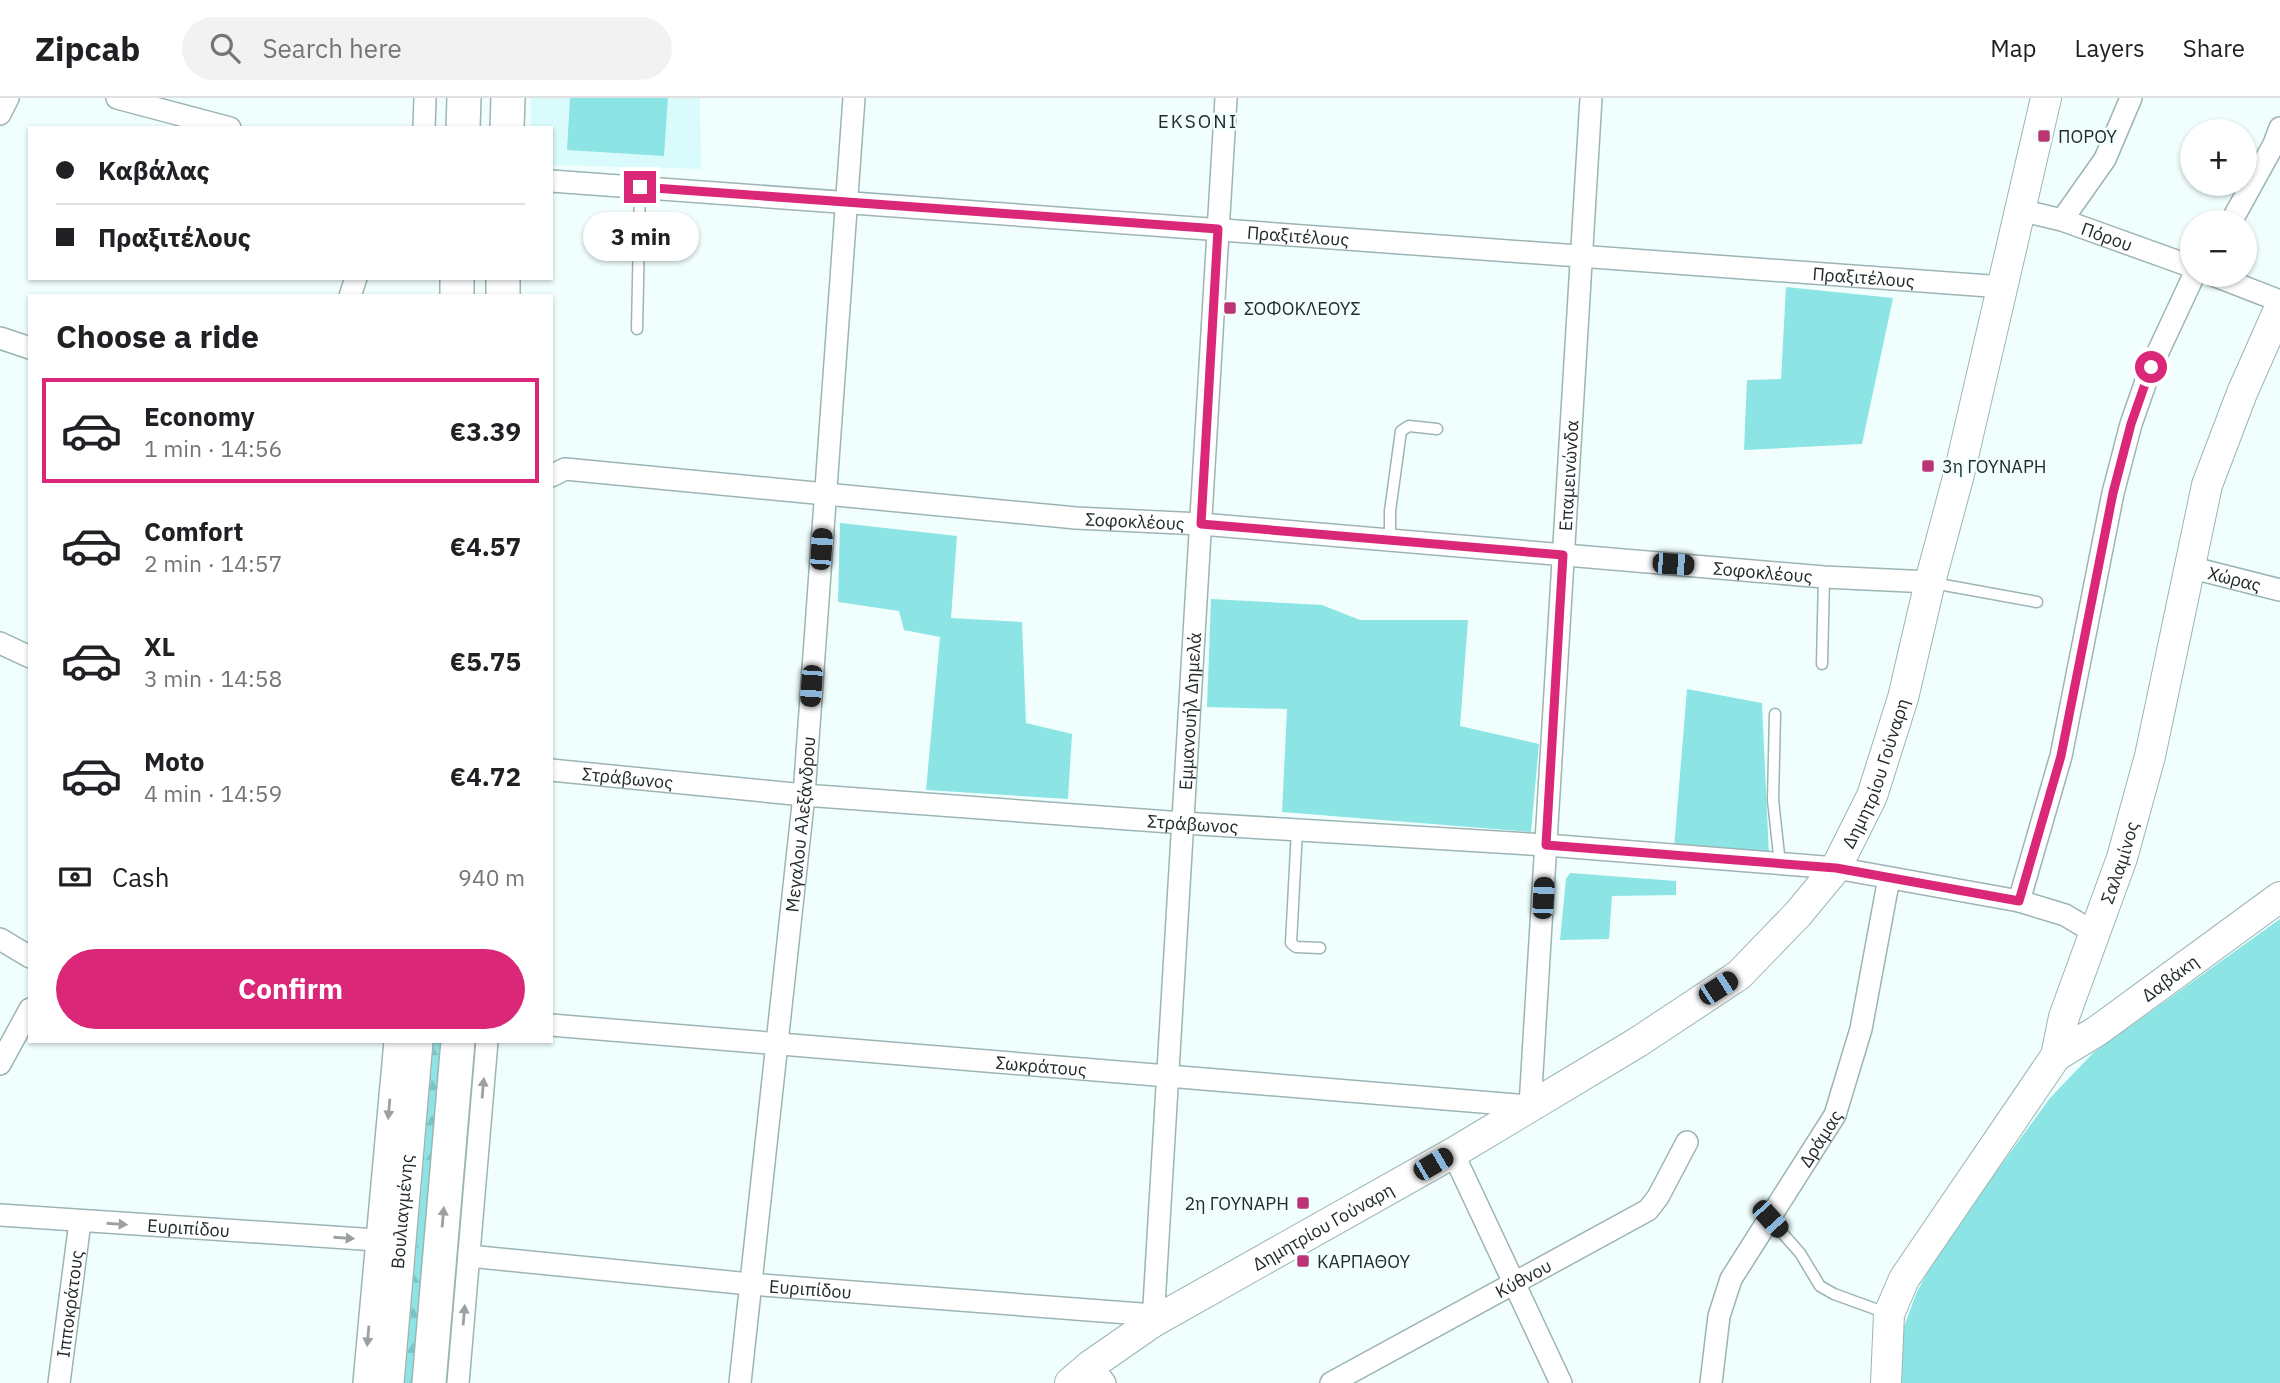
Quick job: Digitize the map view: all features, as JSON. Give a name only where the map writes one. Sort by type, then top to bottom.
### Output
[{"type":"main road","points":[[463,126],[464,98]]},
{"type":"main road","points":[[507,126],[508,98]]},
{"type":"main road","name":"Δημητρίου Γούναρη","points":[[1088,1377],[1154,1318],[1452,1153],[1638,1042],[1739,975],[1798,914],[1836,868],[1872,796],[1903,698],[1959,474],[2046,98]]},
{"type":"main road","name":"Σαλαμίνος","points":[[1886,1383],[1889,1314],[1904,1279],[2056,1056],[2064,1017],[2122,858],[2147,768],[2207,485],[2242,393],[2280,307]]},
{"type":"main road","name":"Δαβάκη","points":[[2056,1056],[2097,1031],[2280,897]]},
{"type":"main road","name":"Βουλιαγμένης","points":[[387,1383],[416,1043]]},
{"type":"main road","points":[[429,1383],[458,1043]]},
{"type":"street","points":[[0,114],[8,98]]},
{"type":"street","points":[[117,98],[222,126]]},
{"type":"street","points":[[424,126],[425,98]]},
{"type":"street","name":"Μεγαλου Αλεξάνδρου","points":[[740,1383],[804,795],[854,98]]},
{"type":"street","name":"Εμμανουήλ Δημελά","points":[[1154,1318],[1226,98]]},
{"type":"street","name":"Επαμεινώνδα","points":[[1530,1106],[1591,98]]},
{"type":"street","points":[[2062,220],[2105,159],[2131,98]]},
{"type":"street","points":[[2238,210],[2280,128]]},
{"type":"street","name":"Πραξιτέλους","points":[[553,181],[2003,287]]},
{"type":"street","name":"Πόρου","points":[[2020,210],[2062,220],[2180,262]]},
{"type":"street","points":[[2019,901],[2061,756],[2113,493],[2131,424],[2151,367],[2188,287]]},
{"type":"street","points":[[2244,287],[2280,301]]},
{"type":"street","points":[[0,338],[28,347]]},
{"type":"street","name":"Σοφοκλέους","points":[[553,475],[565,468],[1076,518],[1201,524],[1824,577],[1930,582]]},
{"type":"street","name":"Χώρας","points":[[2189,567],[2280,590]]},
{"type":"street","points":[[0,643],[28,656]]},
{"type":"street","name":"Στράβωνος","points":[[553,770],[804,795],[1183,824],[1546,845],[1836,868],[2019,901],[2065,915],[2095,933]]},
{"type":"street","name":"Δράμας","points":[[1712,1383],[1719,1316],[1731,1279],[1835,1115],[1861,1029],[1889,877]]},
{"type":"street","points":[[0,939],[28,956]]},
{"type":"street","points":[[0,1064],[28,1013]]},
{"type":"street","name":"Σωκράτους","points":[[553,1025],[1530,1106]]},
{"type":"street","points":[[364,1383],[395,1043]]},
{"type":"street","points":[[458,1383],[487,1043]]},
{"type":"street","name":"Κύθνου","points":[[1331,1383],[1648,1210],[1658,1197],[1687,1142]]},
{"type":"street","points":[[1452,1153],[1561,1383]]},
{"type":"street","name":"Ευριπίδου","points":[[0,1215],[377,1240]]},
{"type":"street","name":"Ιπποκράτους","points":[[59,1383],[80,1222]]},
{"type":"street","name":"Ευριπίδου","points":[[469,1256],[750,1284],[1154,1318]]},
{"type":"lane","points":[[637,329],[640,187]]},
{"type":"lane","points":[[1390,540],[1390,511],[1401,431],[1409,426],[1437,429]]},
{"type":"lane","points":[[1822,664],[1824,577]]},
{"type":"lane","points":[[1930,582],[2037,602]]},
{"type":"lane","points":[[1775,714],[1773,800],[1780,864]]},
{"type":"lane","points":[[1297,830],[1292,943],[1296,947],[1320,948]]},
{"type":"lane","points":[[1770,1219],[1800,1253],[1821,1286],[1834,1294],[1889,1314]]},
{"type":"shaded area","points":[[531,98],[700,98],[701,169],[553,165],[553,126],[531,126]]},
{"type":"green space","points":[[570,98],[668,98],[664,156],[567,150]]},
{"type":"green space","points":[[1786,287],[1893,298],[1862,444],[1744,450],[1747,380],[1781,379]]},
{"type":"green space","points":[[840,523],[957,536],[951,618],[1022,622],[1026,723],[1072,734],[1068,799],[926,790],[940,637],[904,630],[899,611],[838,602]]},
{"type":"green space","points":[[1211,599],[1322,605],[1360,620],[1468,620],[1460,726],[1539,744],[1531,832],[1282,812],[1287,709],[1207,707]]},
{"type":"green space","points":[[1687,689],[1762,703],[1769,856],[1674,848]]},
{"type":"green space","points":[[1570,873],[1676,881],[1676,895],[1612,896],[1609,939],[1560,940],[1566,879]]},
{"type":"green space","points":[[2280,919],[2280,1383],[1900,1383],[1900,1338],[1916,1294],[1939,1250],[2050,1098],[2093,1053]]},
{"type":"green space","points":[[434,1043],[443,1043],[414,1383],[405,1383]]},
{"type":"place","name":"ΠΟΡΟΥ","points":[[2044,136]]},
{"type":"place","name":"ΣΟΦΟΚΛΕΟΥΣ","points":[[1230,308]]},
{"type":"place","name":"3η ΓΟΥΝΑΡΗ","points":[[1928,466]]},
{"type":"place","name":"2η ΓΟΥΝΑΡΗ","points":[[1303,1203]]},
{"type":"place","name":"ΚΑΡΠΑΘΟΥ","points":[[1303,1261]]},
{"type":"district","name":"EKSONI","points":[[1198,121]]},
{"type":"route","points":[[640,187],[1218,229],[1201,524],[1563,555],[1546,845],[1836,868],[2019,901],[2061,756],[2113,493],[2131,424],[2151,367]]}]
